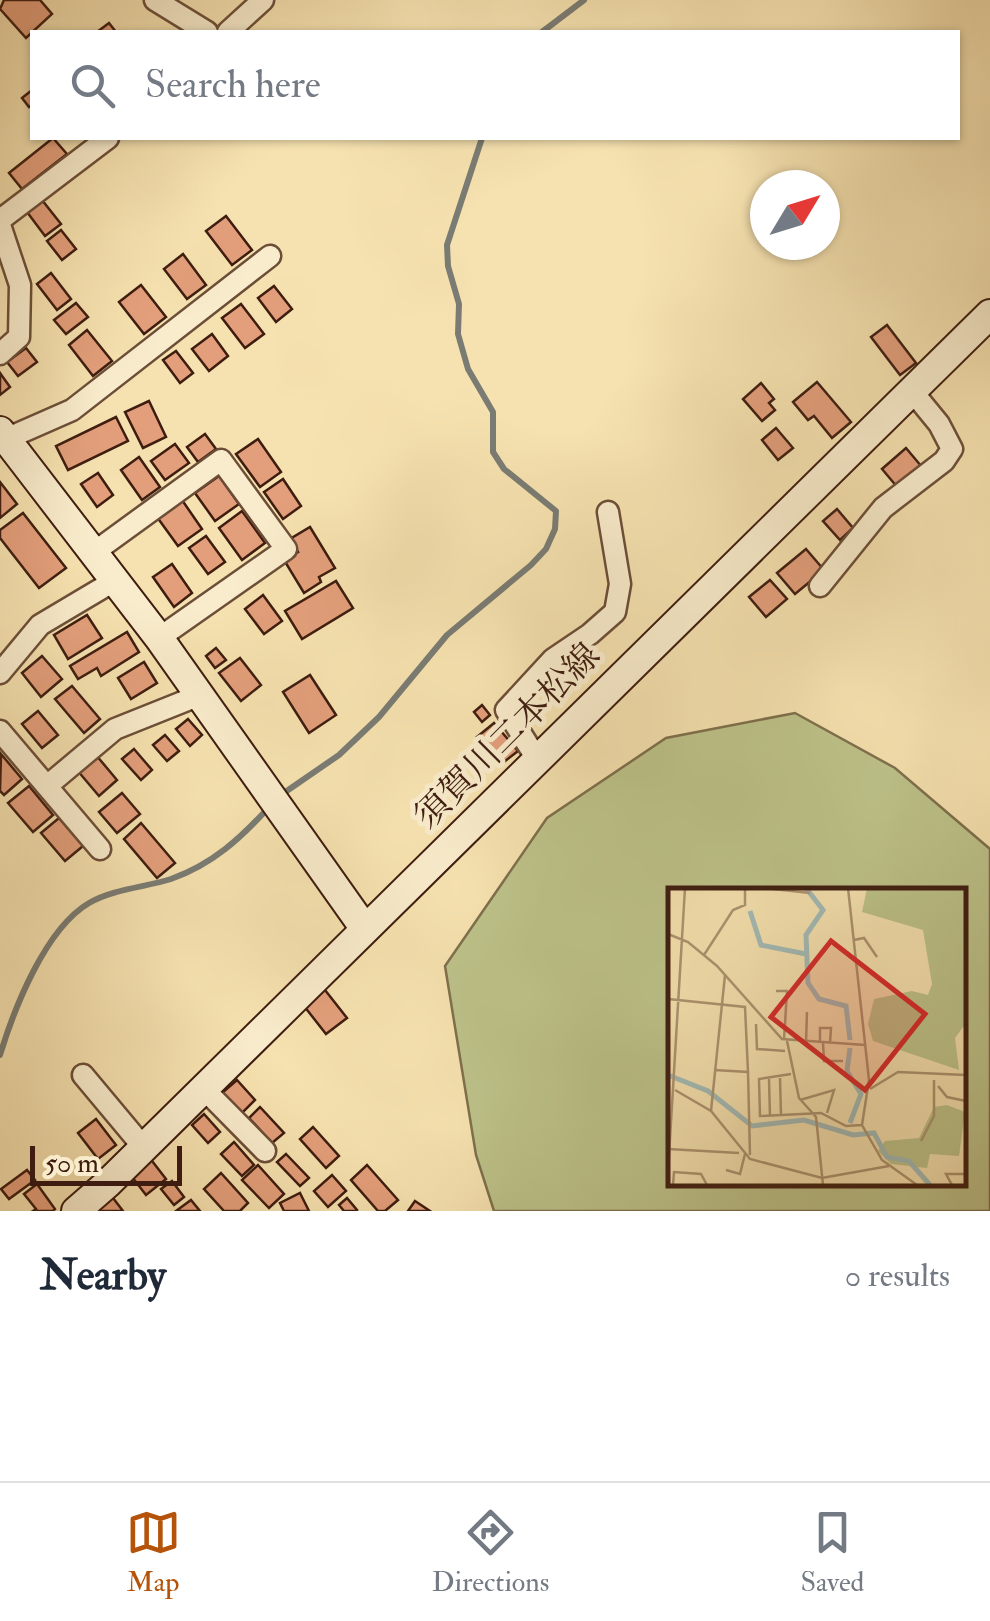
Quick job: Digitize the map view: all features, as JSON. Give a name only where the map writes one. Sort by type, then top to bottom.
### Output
[{"type":"main road","name":"須賀川二本松線","points":[[76,1211],[990,314]]},
{"type":"main road","points":[[3,435],[159,638],[365,929]]},
{"type":"street","points":[[154,0],[205,30]]},
{"type":"street","points":[[230,30],[263,0]]},
{"type":"street","points":[[0,354],[19,337],[20,285],[0,222],[105,140]]},
{"type":"street","points":[[3,435],[72,410],[270,256]]},
{"type":"street","points":[[820,586],[883,508],[944,462],[952,449],[939,424],[912,390]]},
{"type":"street","points":[[93,553],[221,460],[286,549],[159,638]]},
{"type":"street","points":[[538,759],[506,710],[553,659],[615,612],[620,584],[608,512]]},
{"type":"street","points":[[0,674],[40,625],[114,581]]},
{"type":"street","points":[[48,786],[116,729],[200,695]]},
{"type":"street","points":[[0,731],[100,848]]},
{"type":"street","points":[[84,1075],[144,1148]]},
{"type":"street","points":[[204,1089],[265,1151]]},
{"type":"green space","points":[[795,713],[895,768],[990,849],[990,1211],[494,1211],[476,1155],[445,966],[547,818],[666,738]]},
{"type":"building","points":[[4,0],[40,0],[52,14],[30,30],[26,38],[0,9]]},
{"type":"building","points":[[30,92],[30,106],[29,107],[22,98]]},
{"type":"building","points":[[50,140],[67,154],[22,189],[9,173]]},
{"type":"building","points":[[42,200],[61,224],[45,236],[27,212]]},
{"type":"building","points":[[226,216],[252,250],[232,265],[206,231]]},
{"type":"building","points":[[61,230],[76,249],[62,260],[47,241]]},
{"type":"building","points":[[183,254],[206,285],[187,299],[164,269]]},
{"type":"building","points":[[51,273],[71,299],[57,310],[37,284]]},
{"type":"building","points":[[141,285],[166,317],[144,334],[119,302]]},
{"type":"building","points":[[274,286],[292,309],[276,322],[258,298]]},
{"type":"building","points":[[76,303],[88,317],[66,334],[54,320]]},
{"type":"building","points":[[241,304],[264,334],[245,348],[222,318]]},
{"type":"building","points":[[887,325],[916,363],[900,375],[871,337]]},
{"type":"building","points":[[87,330],[112,361],[93,376],[69,345]]},
{"type":"building","points":[[212,334],[228,356],[209,371],[192,349]]},
{"type":"building","points":[[26,348],[37,362],[18,376],[7,362]]},
{"type":"building","points":[[176,351],[193,373],[180,383],[163,360]]},
{"type":"building","points":[[0,373],[10,387],[0,395]]},
{"type":"building","points":[[817,382],[851,422],[832,438],[814,416],[808,420],[793,402]]},
{"type":"building","points":[[761,383],[774,399],[769,403],[775,410],[762,421],[743,399]]},
{"type":"building","points":[[149,401],[166,437],[143,448],[125,412]]},
{"type":"building","points":[[116,417],[128,441],[68,470],[56,446]]},
{"type":"building","points":[[776,428],[793,448],[778,460],[762,440]]},
{"type":"building","points":[[205,434],[216,449],[198,462],[187,447]]},
{"type":"building","points":[[258,439],[281,472],[260,487],[236,454]]},
{"type":"building","points":[[175,444],[189,463],[165,480],[151,461]]},
{"type":"building","points":[[906,448],[922,467],[898,488],[882,469]]},
{"type":"building","points":[[139,457],[160,487],[142,500],[121,470]]},
{"type":"building","points":[[98,473],[113,495],[97,507],[81,484]]},
{"type":"building","points":[[219,476],[239,504],[215,521],[195,493]]},
{"type":"building","points":[[283,479],[301,506],[283,519],[264,492]]},
{"type":"building","points":[[0,482],[17,504],[0,518]]},
{"type":"building","points":[[182,500],[202,529],[178,546],[157,517]]},
{"type":"building","points":[[837,509],[853,528],[840,540],[823,521]]},
{"type":"building","points":[[242,511],[265,543],[242,560],[219,528]]},
{"type":"building","points":[[23,513],[66,568],[39,588],[0,538],[0,530]]},
{"type":"building","points":[[310,527],[335,568],[319,577],[321,582],[304,593],[284,560],[298,552],[290,539]]},
{"type":"building","points":[[206,536],[225,562],[208,574],[189,548]]},
{"type":"building","points":[[806,549],[824,570],[795,594],[777,573]]},
{"type":"building","points":[[172,564],[192,593],[174,607],[153,577]]},
{"type":"building","points":[[770,580],[787,599],[766,617],[749,597]]},
{"type":"building","points":[[336,581],[353,608],[302,639],[285,611]]},
{"type":"building","points":[[263,595],[282,621],[264,634],[245,609]]},
{"type":"building","points":[[87,615],[102,638],[68,659],[54,635]]},
{"type":"building","points":[[127,632],[139,652],[101,676],[97,668],[78,679],[70,666]]},
{"type":"building","points":[[216,648],[226,660],[215,668],[206,656]]},
{"type":"building","points":[[42,656],[62,679],[41,697],[22,673]]},
{"type":"building","points":[[240,658],[261,685],[241,701],[219,673]]},
{"type":"building","points":[[144,662],[157,683],[131,699],[118,678]]},
{"type":"building","points":[[310,675],[336,715],[309,733],[283,692]]},
{"type":"building","points":[[72,686],[100,719],[84,733],[55,699]]},
{"type":"building","points":[[482,705],[490,715],[482,722],[474,712]]},
{"type":"building","points":[[38,711],[58,735],[42,748],[22,724]]},
{"type":"building","points":[[188,719],[202,735],[190,746],[176,729]]},
{"type":"building","points":[[494,723],[518,751],[500,765],[477,737]]},
{"type":"building","points":[[165,735],[179,751],[167,761],[153,745]]},
{"type":"building","points":[[134,749],[152,770],[141,780],[122,759]]},
{"type":"building","points":[[1,754],[22,779],[4,795],[0,791]]},
{"type":"building","points":[[96,755],[117,780],[99,796],[77,770]]},
{"type":"building","points":[[29,786],[53,815],[33,832],[8,803]]},
{"type":"building","points":[[122,793],[140,814],[117,833],[99,812]]},
{"type":"building","points":[[59,818],[83,846],[65,861],[41,833]]},
{"type":"building","points":[[141,823],[175,863],[157,878],[124,839]]},
{"type":"building","points":[[325,990],[347,1018],[326,1034],[304,1006]]},
{"type":"building","points":[[237,1080],[255,1100],[241,1114],[222,1093]]},
{"type":"building","points":[[260,1107],[284,1133],[272,1143],[249,1118]]},
{"type":"building","points":[[204,1114],[220,1132],[208,1143],[192,1125]]},
{"type":"building","points":[[96,1119],[116,1145],[98,1159],[78,1133]]},
{"type":"building","points":[[313,1127],[339,1156],[326,1168],[300,1139]]},
{"type":"building","points":[[234,1142],[254,1165],[242,1176],[221,1154]]},
{"type":"building","points":[[286,1154],[309,1178],[300,1186],[277,1162]]},
{"type":"building","points":[[149,1157],[166,1179],[146,1195],[129,1173]]},
{"type":"building","points":[[258,1165],[284,1194],[269,1208],[242,1180]]},
{"type":"building","points":[[367,1165],[398,1200],[385,1211],[378,1211],[351,1180]]},
{"type":"building","points":[[27,1170],[35,1180],[9,1199],[1,1189]]},
{"type":"building","points":[[221,1173],[248,1203],[240,1211],[224,1211],[204,1189]]},
{"type":"building","points":[[332,1175],[346,1191],[328,1207],[314,1191]]},
{"type":"building","points":[[172,1181],[184,1197],[174,1205],[161,1189]]},
{"type":"building","points":[[37,1184],[53,1211],[33,1211],[36,1209],[24,1194]]},
{"type":"building","points":[[300,1193],[309,1211],[284,1211],[280,1203]]},
{"type":"building","points":[[110,1194],[123,1211],[89,1211]]},
{"type":"building","points":[[347,1198],[356,1211],[344,1211],[339,1205]]},
{"type":"building","points":[[191,1200],[200,1211],[176,1211]]},
{"type":"building","points":[[415,1201],[430,1211],[408,1211]]},
{"type":"waterway","points":[[545,30],[584,0]]},
{"type":"waterway","points":[[278,797],[339,755],[379,717],[447,635],[546,549],[555,529],[556,511],[504,469],[493,452],[493,412],[468,369],[458,334],[459,304],[448,266],[447,245],[481,140]]},
{"type":"waterway","points":[[0,1055],[33,972],[58,931],[73,915],[98,898],[171,879],[200,866],[237,839],[270,806]]}]
